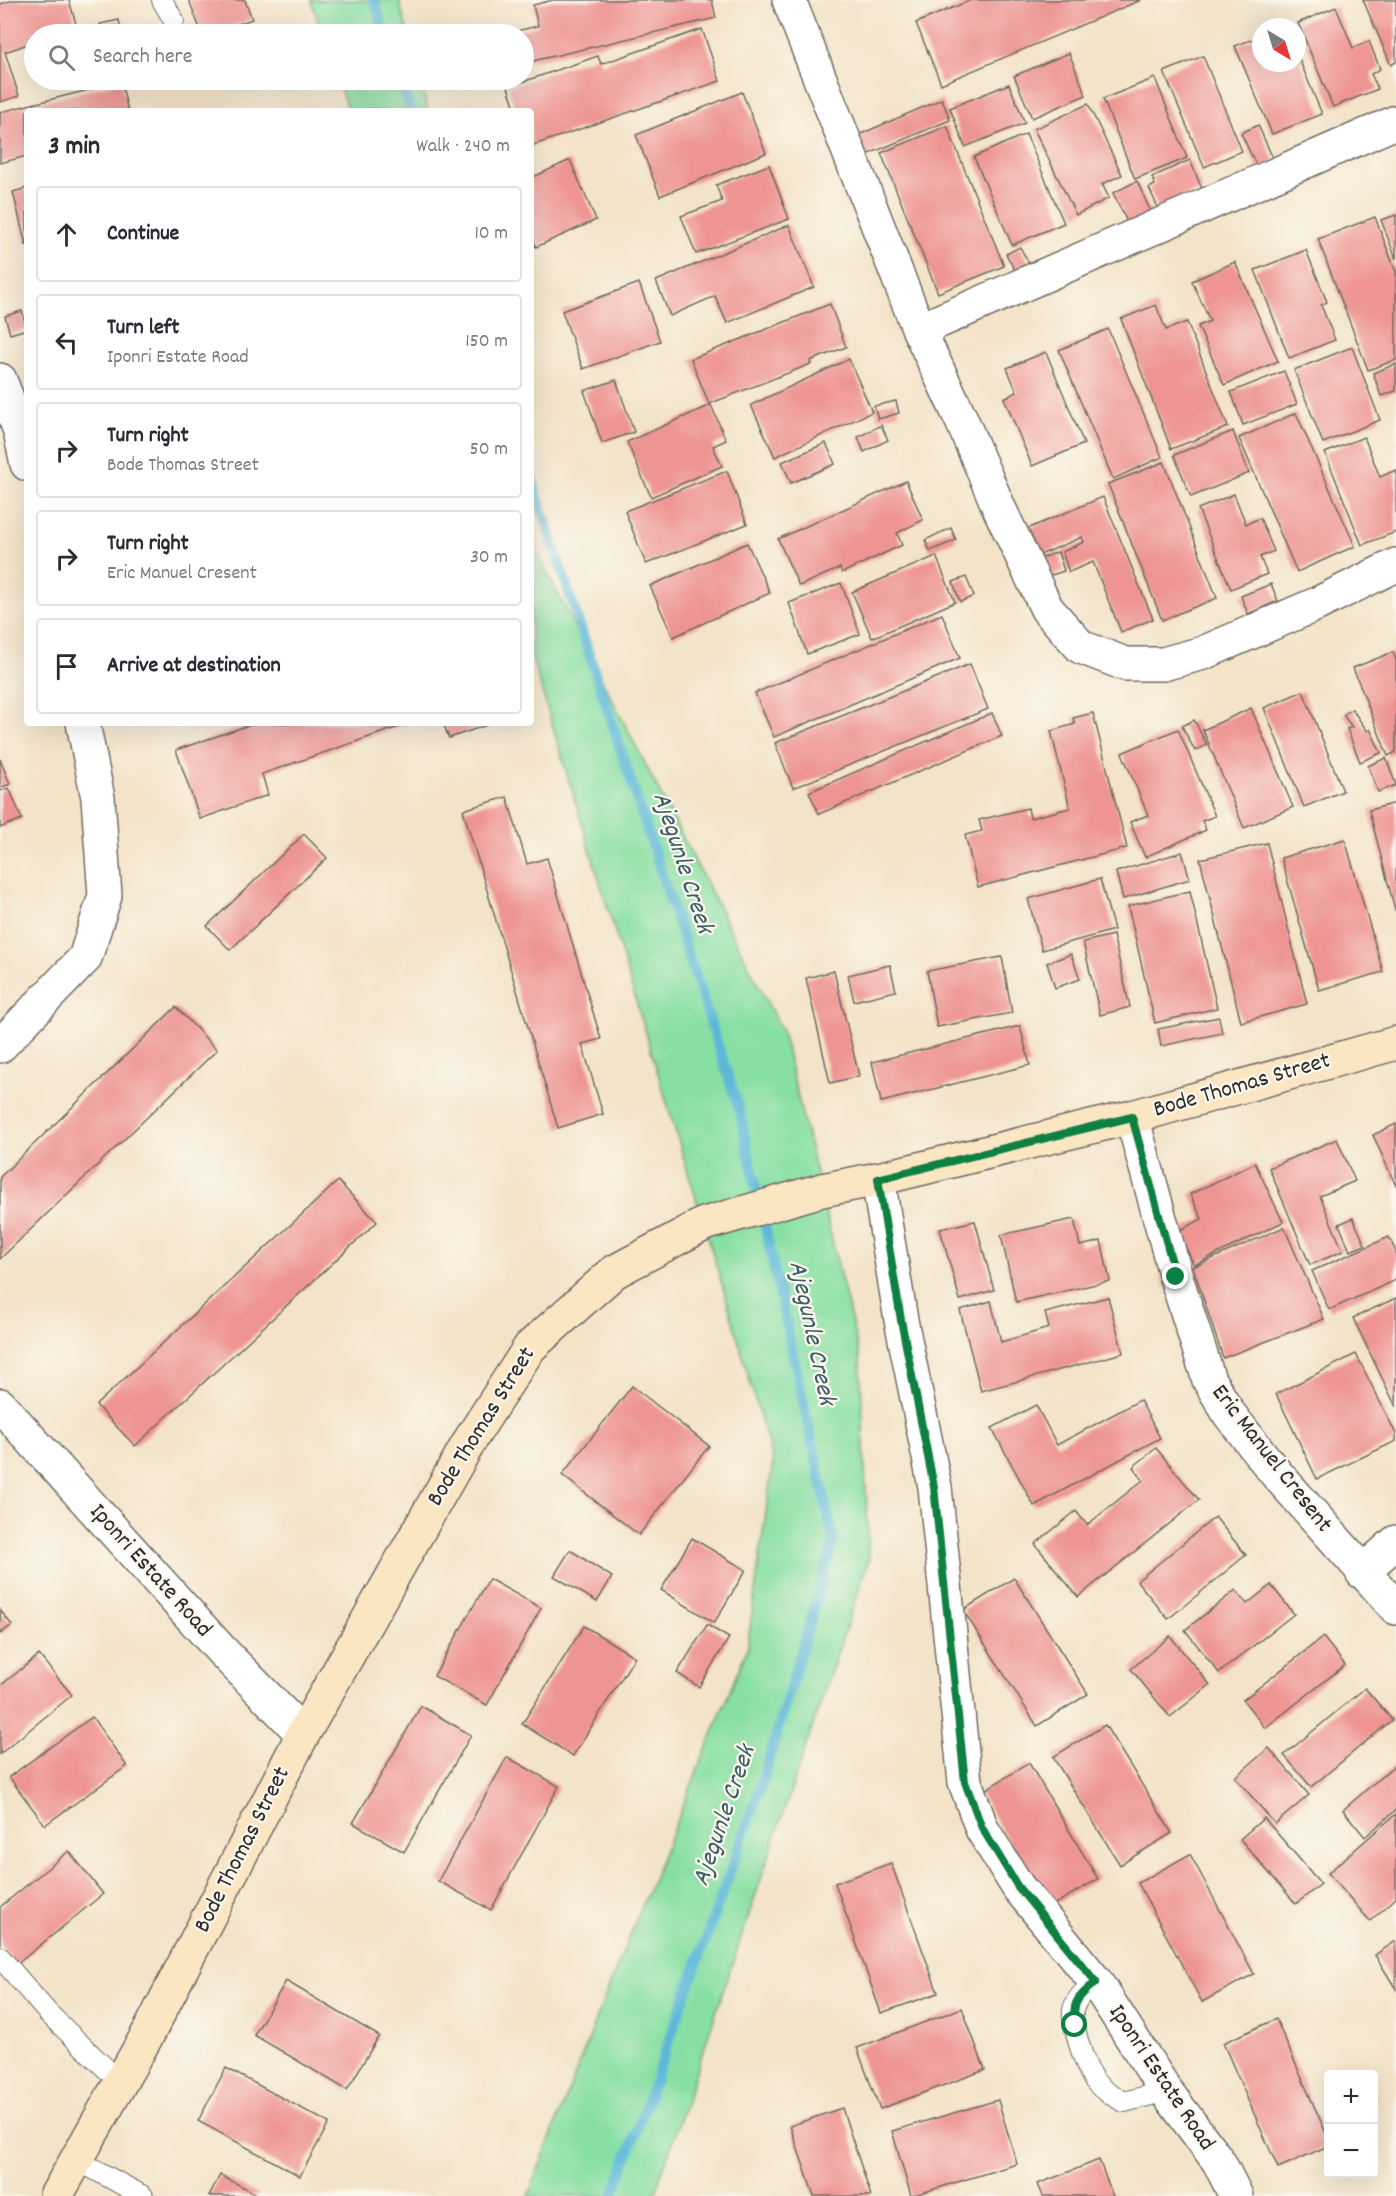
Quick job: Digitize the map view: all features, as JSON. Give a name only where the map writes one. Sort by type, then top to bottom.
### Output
[{"type":"main road","name":"Bode Thomas Street","points":[[56,2196],[149,2032],[303,1734],[472,1437],[530,1347],[614,1272],[704,1224],[822,1190],[878,1179],[1132,1117],[1396,1043]]},
{"type":"street","points":[[789,0],[919,330],[962,421],[999,508],[1047,609],[1081,647],[1125,664],[1163,664],[1214,648],[1317,604],[1396,565]]},
{"type":"street","points":[[919,330],[1396,122]]},
{"type":"street","points":[[0,380],[23,429]]},
{"type":"street","points":[[0,1046],[85,958],[105,896],[98,798],[84,726]]},
{"type":"street","name":"Eric Manuel Cresent","points":[[1132,1117],[1176,1277],[1209,1380],[1230,1415],[1259,1452],[1396,1608]]},
{"type":"street","name":"Iponri Estate Road","points":[[878,1179],[901,1320],[934,1487],[965,1782],[982,1828],[1018,1887],[1096,1982],[1166,2091],[1219,2162],[1236,2196]]},
{"type":"street","name":"Iponri Estate Road","points":[[0,1405],[222,1651],[303,1734]]},
{"type":"street","points":[[1362,1572],[1396,1542]]},
{"type":"lane","points":[[162,0],[174,21]]},
{"type":"lane","points":[[0,1957],[48,2013],[120,2083]]},
{"type":"lane","points":[[1096,1982],[1079,1996],[1073,2011],[1081,2051],[1094,2080],[1108,2094],[1124,2102],[1166,2091]]},
{"type":"lane","points":[[76,2160],[142,2196]]},
{"type":"green space","points":[[311,0],[399,0],[405,24],[319,24]]},
{"type":"green space","points":[[341,90],[423,90],[427,108],[347,108]]},
{"type":"green space","points":[[534,538],[538,555],[782,1031],[860,1357],[869,1559],[654,2196],[528,2196],[607,1992],[747,1649],[773,1462],[725,1294],[534,665]]},
{"type":"building","points":[[14,0],[69,0],[76,24],[24,24],[24,45],[5,52],[19,96],[0,102],[0,4]]},
{"type":"building","points":[[189,0],[245,0],[252,19],[239,24],[198,24]]},
{"type":"building","points":[[553,0],[712,0],[716,18],[534,61],[534,27],[538,26],[533,5]]},
{"type":"building","points":[[971,0],[1141,0],[941,84],[916,23]]},
{"type":"building","points":[[1363,0],[1396,0],[1396,62],[1391,65]]},
{"type":"building","points":[[1336,7],[1353,48],[1369,41],[1380,69],[1371,74],[1378,89],[1333,107],[1306,42],[1306,20]]},
{"type":"building","points":[[119,20],[120,24],[100,24]]},
{"type":"building","points":[[702,29],[720,81],[534,145],[534,108],[515,108],[509,90],[534,90],[534,78],[598,56],[601,64]]},
{"type":"building","points":[[1252,39],[1252,72],[1304,72],[1322,114],[1272,134],[1235,46]]},
{"type":"building","points":[[1069,53],[1086,95],[1032,118],[1014,76]]},
{"type":"building","points":[[1203,56],[1242,151],[1204,167],[1164,72]]},
{"type":"building","points":[[1155,78],[1187,158],[1135,179],[1103,99]]},
{"type":"building","points":[[1009,84],[1025,123],[965,147],[950,108]]},
{"type":"building","points":[[89,90],[123,90],[127,108],[24,108],[24,157],[0,163],[0,112]]},
{"type":"building","points":[[742,92],[766,153],[660,196],[636,135]]},
{"type":"building","points":[[942,99],[950,120],[864,156],[856,136]]},
{"type":"building","points":[[1088,104],[1122,175],[1102,184],[1109,198],[1076,215],[1034,129]]},
{"type":"building","points":[[1258,125],[1274,161],[1258,169],[1241,133]]},
{"type":"building","points":[[947,126],[1004,266],[938,293],[881,153]]},
{"type":"building","points":[[1026,134],[1064,223],[1012,245],[974,157]]},
{"type":"building","points":[[570,160],[596,220],[536,247],[534,242],[534,177]]},
{"type":"building","points":[[1190,160],[1202,189],[1158,208],[1149,188],[1155,185],[1152,177]]},
{"type":"building","points":[[769,165],[789,219],[696,254],[681,216],[722,201],[716,185]]},
{"type":"building","points":[[1137,181],[1153,217],[1130,228],[1113,193]]},
{"type":"building","points":[[24,189],[24,237],[13,192]]},
{"type":"building","points":[[1396,215],[1396,259],[1381,220]]},
{"type":"building","points":[[1375,217],[1396,272],[1396,360],[1368,370],[1318,239]]},
{"type":"building","points":[[789,225],[814,287],[727,323],[715,296],[670,316],[656,281]]},
{"type":"building","points":[[1020,247],[1032,269],[1018,276],[1006,254]]},
{"type":"building","points":[[1306,250],[1327,302],[1321,305],[1335,340],[1289,358],[1255,270]]},
{"type":"building","points":[[1235,262],[1278,361],[1224,385],[1198,326],[1210,321],[1192,281]]},
{"type":"building","points":[[639,283],[660,341],[583,369],[562,311]]},
{"type":"building","points":[[830,304],[846,347],[810,361],[811,364],[709,404],[691,359]]},
{"type":"building","points":[[1156,305],[1166,330],[1187,322],[1228,427],[1171,449],[1121,319]]},
{"type":"building","points":[[22,311],[24,330],[10,334],[5,316]]},
{"type":"building","points":[[1108,329],[1162,457],[1113,479],[1059,350]]},
{"type":"building","points":[[1352,347],[1380,420],[1323,443],[1294,370]]},
{"type":"building","points":[[1046,352],[1084,444],[1032,466],[1004,398],[1017,392],[1007,368]]},
{"type":"building","points":[[849,359],[872,412],[775,457],[751,405]]},
{"type":"building","points":[[1396,364],[1396,391],[1381,396],[1373,373]]},
{"type":"building","points":[[1284,371],[1297,404],[1243,425],[1231,392]]},
{"type":"building","points":[[616,380],[634,432],[602,443],[584,391]]},
{"type":"building","points":[[896,401],[899,413],[878,419],[874,406]]},
{"type":"building","points":[[711,405],[726,440],[713,446],[722,466],[651,497],[627,442]]},
{"type":"building","points":[[1296,413],[1355,546],[1297,572],[1239,438]]},
{"type":"building","points":[[881,425],[888,440],[864,452],[858,437]]},
{"type":"building","points":[[1233,431],[1249,473],[1191,497],[1174,455]]},
{"type":"building","points":[[1364,437],[1380,477],[1396,470],[1396,532],[1362,545],[1325,453]]},
{"type":"building","points":[[826,443],[835,464],[791,483],[782,462]]},
{"type":"building","points":[[1164,462],[1217,598],[1162,620],[1108,484]]},
{"type":"building","points":[[727,471],[747,524],[646,564],[625,511]]},
{"type":"building","points":[[906,481],[923,520],[897,533],[902,545],[842,573],[840,568],[799,586],[778,539]]},
{"type":"building","points":[[1234,494],[1246,524],[1260,518],[1274,551],[1260,557],[1267,574],[1231,589],[1198,509]]},
{"type":"building","points":[[1103,497],[1153,619],[1121,632],[1093,562],[1069,572],[1062,552],[1084,542],[1082,537],[1033,558],[1022,531]]},
{"type":"building","points":[[951,528],[956,540],[930,551],[925,540]]},
{"type":"building","points":[[747,543],[770,593],[673,637],[650,586]]},
{"type":"building","points":[[1058,552],[1064,571],[1042,578],[1036,560]]},
{"type":"building","points":[[936,556],[955,602],[872,638],[852,592]]},
{"type":"building","points":[[966,577],[974,596],[960,602],[953,582]]},
{"type":"building","points":[[841,583],[860,634],[807,654],[789,603]]},
{"type":"building","points":[[1271,584],[1278,601],[1248,614],[1241,596]]},
{"type":"building","points":[[942,614],[960,658],[774,737],[755,693]]},
{"type":"building","points":[[1393,652],[1396,660],[1396,752],[1388,756],[1353,668]]},
{"type":"building","points":[[970,664],[988,709],[793,788],[775,743]]},
{"type":"building","points":[[1303,691],[1343,791],[1304,807],[1264,708]]},
{"type":"building","points":[[1251,708],[1293,807],[1244,828],[1203,730]]},
{"type":"building","points":[[1352,709],[1367,731],[1370,729],[1381,753],[1360,762],[1347,729],[1352,727],[1343,715]]},
{"type":"building","points":[[992,713],[1002,736],[819,814],[809,792]]},
{"type":"building","points":[[1093,713],[1127,848],[978,887],[965,835],[982,831],[979,820],[1028,808],[1030,818],[1070,808],[1051,731],[1075,724],[1073,718]]},
{"type":"building","points":[[1194,720],[1207,745],[1195,751],[1182,726]]},
{"type":"building","points":[[246,726],[401,726],[262,774],[268,795],[200,819],[176,750]]},
{"type":"building","points":[[444,726],[484,726],[449,738]]},
{"type":"building","points":[[1178,729],[1215,816],[1202,821],[1206,830],[1145,857],[1130,822],[1148,815],[1122,753]]},
{"type":"building","points":[[1386,758],[1396,785],[1378,792],[1368,766]]},
{"type":"building","points":[[0,759],[10,784],[0,788]]},
{"type":"building","points":[[9,788],[22,819],[0,828],[0,791]]},
{"type":"building","points":[[507,797],[527,864],[547,858],[601,1039],[582,1044],[603,1114],[558,1128],[463,810]]},
{"type":"building","points":[[1396,803],[1396,910],[1395,910],[1369,810]]},
{"type":"building","points":[[304,834],[327,858],[230,950],[207,926]]},
{"type":"building","points":[[1345,839],[1383,972],[1319,990],[1281,858]]},
{"type":"building","points":[[1267,843],[1307,1004],[1241,1022],[1200,859]]},
{"type":"building","points":[[1182,852],[1190,879],[1123,899],[1116,872]]},
{"type":"building","points":[[1100,879],[1114,930],[1042,950],[1028,899]]},
{"type":"building","points":[[1190,891],[1217,1008],[1155,1023],[1128,906]]},
{"type":"building","points":[[1113,935],[1130,1007],[1100,1015],[1083,942]]},
{"type":"building","points":[[1071,954],[1080,979],[1055,988],[1047,963]]},
{"type":"building","points":[[1002,957],[1012,1013],[937,1027],[927,971]]},
{"type":"building","points":[[890,965],[896,991],[854,1001],[848,975]]},
{"type":"building","points":[[834,971],[859,1076],[830,1083],[806,978]]},
{"type":"building","points":[[176,1007],[217,1050],[0,1259],[0,1177]]},
{"type":"building","points":[[1219,1017],[1222,1033],[1161,1046],[1158,1029]]},
{"type":"building","points":[[1020,1026],[1030,1065],[881,1102],[872,1062]]},
{"type":"building","points":[[1396,1124],[1396,1186],[1373,1135]]},
{"type":"building","points":[[1337,1139],[1355,1181],[1320,1196],[1343,1251],[1310,1265],[1269,1168]]},
{"type":"building","points":[[1255,1163],[1283,1222],[1194,1265],[1178,1231],[1202,1219],[1190,1194]]},
{"type":"building","points":[[338,1181],[377,1222],[135,1446],[96,1405]]},
{"type":"building","points":[[1353,1218],[1365,1245],[1350,1251],[1339,1224]]},
{"type":"building","points":[[1074,1219],[1080,1246],[1101,1241],[1110,1281],[1016,1302],[1001,1235]]},
{"type":"building","points":[[975,1221],[994,1290],[960,1300],[940,1229]]},
{"type":"building","points":[[1284,1227],[1324,1319],[1223,1358],[1193,1267]]},
{"type":"building","points":[[1389,1237],[1396,1252],[1396,1280],[1329,1310],[1312,1271]]},
{"type":"building","points":[[1108,1297],[1123,1353],[981,1391],[960,1310],[991,1301],[1001,1342],[1049,1328],[1045,1313]]},
{"type":"building","points":[[1396,1298],[1396,1407],[1353,1318]]},
{"type":"building","points":[[1356,1354],[1396,1434],[1396,1441],[1317,1479],[1276,1394]]},
{"type":"building","points":[[632,1386],[709,1446],[639,1535],[562,1475]]},
{"type":"building","points":[[1140,1400],[1160,1438],[1034,1506],[992,1428],[1036,1405],[1057,1445]]},
{"type":"building","points":[[1156,1448],[1199,1500],[1078,1597],[1035,1544],[1076,1511],[1087,1525],[1143,1480],[1133,1467]]},
{"type":"building","points":[[1215,1517],[1246,1555],[1168,1619],[1137,1581]]},
{"type":"building","points":[[692,1538],[746,1570],[714,1623],[661,1590]]},
{"type":"building","points":[[570,1550],[612,1577],[597,1602],[554,1576]]},
{"type":"building","points":[[1014,1578],[1088,1694],[1037,1726],[963,1610]]},
{"type":"building","points":[[489,1579],[541,1608],[487,1705],[434,1676]]},
{"type":"building","points":[[1271,1585],[1294,1614],[1219,1673],[1185,1630],[1236,1590],[1247,1604]]},
{"type":"building","points":[[0,1610],[12,1625],[0,1634]]},
{"type":"building","points":[[707,1625],[729,1638],[699,1687],[677,1673]]},
{"type":"building","points":[[584,1626],[635,1657],[573,1756],[522,1724]]},
{"type":"building","points":[[1170,1636],[1210,1685],[1170,1717],[1131,1669]]},
{"type":"building","points":[[1323,1637],[1345,1665],[1265,1728],[1243,1700]]},
{"type":"building","points":[[39,1655],[72,1695],[0,1754],[0,1686]]},
{"type":"building","points":[[1365,1688],[1392,1720],[1311,1787],[1284,1755]]},
{"type":"building","points":[[421,1706],[471,1735],[404,1852],[353,1823]]},
{"type":"building","points":[[92,1717],[127,1766],[45,1825],[9,1777]]},
{"type":"building","points":[[1105,1725],[1172,1833],[1120,1865],[1053,1757]]},
{"type":"building","points":[[1269,1748],[1309,1795],[1275,1824],[1235,1777]]},
{"type":"building","points":[[507,1757],[559,1786],[491,1910],[438,1881]]},
{"type":"building","points":[[1029,1763],[1098,1879],[1048,1908],[980,1793]]},
{"type":"building","points":[[1396,1764],[1396,1810],[1365,1837],[1343,1810]]},
{"type":"building","points":[[1396,1814],[1396,1898],[1370,1921],[1328,1873]]},
{"type":"building","points":[[1264,1818],[1321,1884],[1296,1904],[1240,1839]]},
{"type":"building","points":[[69,1851],[103,1894],[16,1965],[0,1945],[0,1907]]},
{"type":"building","points":[[1190,1854],[1254,1974],[1202,2002],[1138,1883]]},
{"type":"building","points":[[891,1863],[938,1993],[881,2013],[835,1883]]},
{"type":"building","points":[[1396,1941],[1396,1989],[1375,1955]]},
{"type":"building","points":[[286,1981],[379,2036],[347,2090],[254,2035]]},
{"type":"building","points":[[962,2008],[985,2070],[880,2109],[857,2048]]},
{"type":"building","points":[[1276,2019],[1324,2129],[1324,2148],[1278,2168],[1223,2043]]},
{"type":"building","points":[[226,2068],[329,2123],[300,2176],[198,2121]]},
{"type":"building","points":[[998,2100],[1017,2164],[911,2196],[892,2131]]},
{"type":"building","points":[[842,2108],[871,2196],[814,2196],[790,2126]]},
{"type":"building","points":[[1099,2160],[1113,2196],[1043,2196],[1038,2184]]},
{"type":"building","points":[[220,2175],[260,2196],[209,2196]]},
{"type":"waterway","name":"Ajegunle Creek","points":[[374,0],[382,24]]},
{"type":"waterway","name":"Ajegunle Creek","points":[[404,90],[410,108]]},
{"type":"waterway","name":"Ajegunle Creek","points":[[534,486],[739,1109],[834,1541],[760,1789],[613,2196]]},
{"type":"route","points":[[1075,2025],[1073,2011],[1079,1996],[1096,1982],[1018,1887],[982,1828],[965,1782],[934,1487],[901,1320],[878,1179],[1132,1117],[1176,1277]]}]
